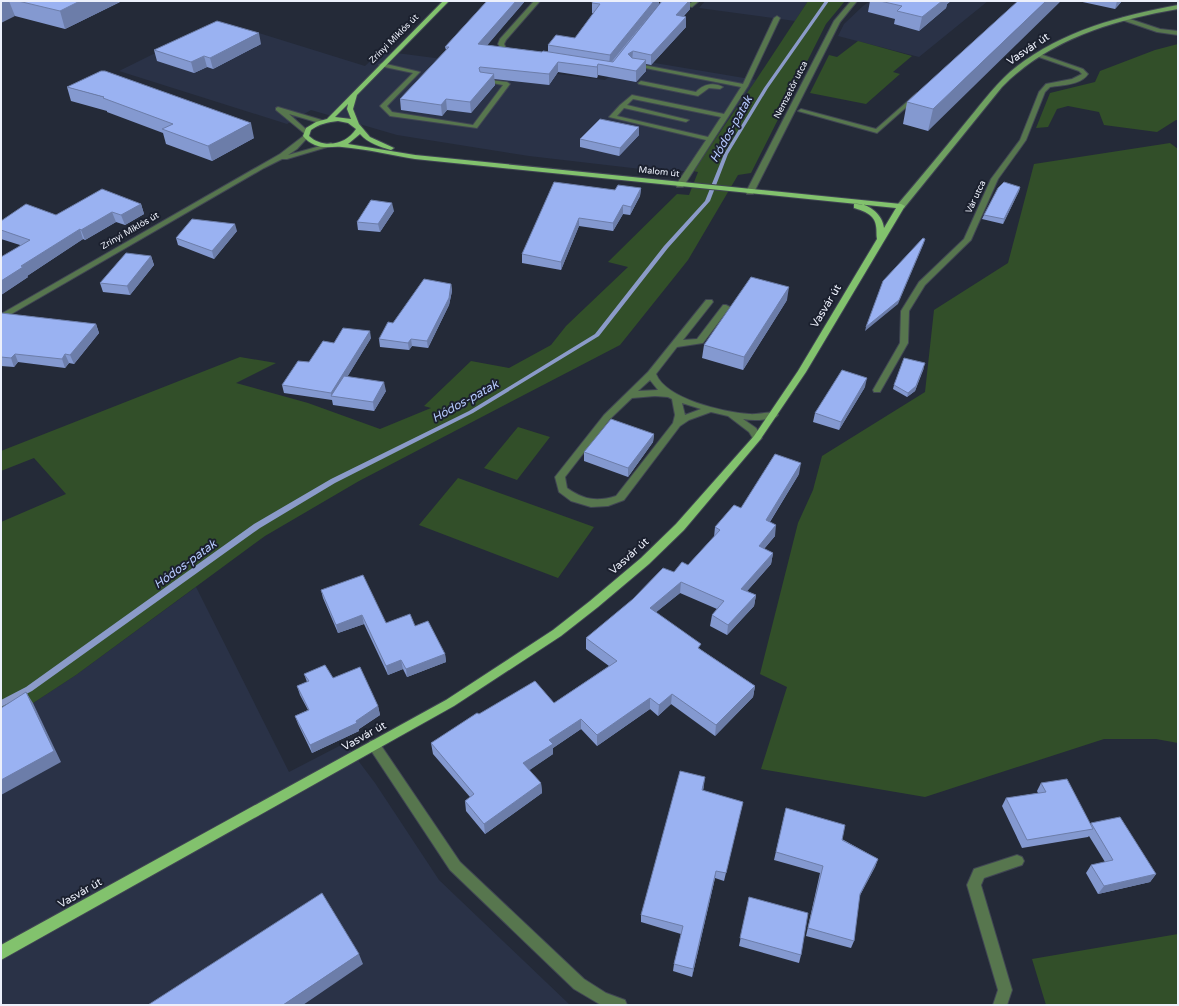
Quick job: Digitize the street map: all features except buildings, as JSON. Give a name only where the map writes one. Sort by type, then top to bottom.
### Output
[{"type":"main road","name":"Zrínyi Miklós út","points":[[306,134],[312,126],[326,121],[446,1]]},
{"type":"main road","name":"Zrínyi Miklós út","points":[[356,92],[350,109],[357,127]]},
{"type":"main road","points":[[306,134],[308,140],[314,143],[331,145],[339,144],[354,138],[358,134],[357,127],[344,120],[326,121]]},
{"type":"main road","name":"Malom út","points":[[357,127],[366,137],[381,145],[415,157]]},
{"type":"main road","name":"Malom út","points":[[339,144],[415,157],[680,185],[901,206]]},
{"type":"main road","points":[[844,201],[869,210],[878,217],[881,226],[880,240]]},
{"type":"main road","name":"Vasvár út","points":[[1,954],[470,690],[557,633],[594,604],[645,561],[680,526],[736,464],[757,438],[802,372],[901,206]]},
{"type":"street","points":[[671,2],[692,5],[696,1]]},
{"type":"street","name":"Nemzetőr utca","points":[[750,192],[837,21],[854,1]]},
{"type":"street","points":[[521,55],[504,49],[501,44],[503,39],[538,2]]},
{"type":"street","name":"Vasvár út","points":[[901,206],[995,92],[1012,74],[1038,55],[1076,35],[1124,19],[1178,7]]},
{"type":"street","points":[[680,185],[743,88],[777,18]]},
{"type":"street","points":[[1124,19],[1159,31],[1178,33]]},
{"type":"street","name":"Vár utca","points":[[877,390],[904,343],[905,311],[922,284],[967,240],[995,179],[1023,140],[1042,92],[1048,85],[1073,80],[1083,77],[1085,74],[1081,70],[1038,55]]},
{"type":"street","points":[[382,65],[417,72],[383,106],[390,114],[475,127],[507,84],[483,80]]},
{"type":"street","points":[[632,65],[657,78],[666,80],[743,88]]},
{"type":"street","points":[[650,74],[641,83],[657,78],[676,81],[686,83],[698,94],[703,88],[708,86],[743,88]]},
{"type":"street","points":[[801,111],[877,131],[921,91]]},
{"type":"street","points":[[710,138],[612,117],[632,97],[725,116]]},
{"type":"street","points":[[622,106],[686,120]]},
{"type":"street","points":[[306,134],[278,109],[326,121]]},
{"type":"street","points":[[677,131],[694,109]]},
{"type":"street","name":"Zrínyi Miklós út","points":[[1,317],[295,148],[306,134]]},
{"type":"street","name":"Zrínyi Miklós út","points":[[269,162],[331,145]]},
{"type":"street","points":[[673,395],[680,415],[677,424],[620,498],[608,502],[591,503],[575,499],[567,495],[562,490],[560,477],[566,467],[608,417],[651,374],[709,302]]},
{"type":"street","points":[[675,345],[685,342],[700,342],[726,307]]},
{"type":"street","points":[[651,374],[654,382],[660,388],[673,395],[710,409],[727,413],[759,417],[773,415]]},
{"type":"street","points":[[630,395],[655,393],[673,395]]},
{"type":"street","points":[[677,424],[686,418],[710,409]]},
{"type":"street","points":[[727,413],[753,430],[757,438]]},
{"type":"street","points":[[374,745],[455,866],[579,984],[602,998],[620,1005]]},
{"type":"street","points":[[1000,1005],[1005,990],[974,885],[979,873],[1017,861]]},
{"type":"shaded area","points":[[705,1],[808,1],[795,21],[699,8]]},
{"type":"shaded area","points":[[870,1],[988,1],[919,57],[838,36],[844,24]]},
{"type":"shaded area","points":[[220,21],[365,66],[381,51],[605,80],[627,62],[649,62],[756,80],[693,171],[658,171],[529,156],[397,135],[311,110],[287,124],[119,71]]},
{"type":"shaded area","points":[[196,587],[289,772],[345,743],[375,783],[439,880],[570,1005],[1,1005],[1,724],[76,675]]},
{"type":"green space","points":[[808,1],[845,1],[826,24],[751,173],[738,175],[688,260],[620,345],[359,481],[265,536],[76,675],[1,724],[1,522],[66,494],[34,458],[1,471],[1,451],[240,357],[276,363],[236,383],[308,403],[380,429],[431,408],[424,406],[471,361],[509,368],[551,345],[566,326],[628,267],[608,262],[677,194],[689,195],[698,172],[693,171]]},
{"type":"green space","points":[[858,41],[912,56],[893,72],[900,74],[866,104],[810,93],[829,55],[837,57]]},
{"type":"green space","points":[[1178,44],[1178,120],[1157,132],[1104,125],[1099,112],[1068,106],[1057,109],[1048,127],[1036,128],[1050,93],[1095,82],[1100,71],[1155,50]]},
{"type":"green space","points":[[1170,143],[1178,149],[1178,743],[1156,739],[1104,739],[925,797],[761,769],[787,687],[760,674],[798,523],[813,490],[822,456],[925,392],[934,310],[1008,263],[1034,164]]},
{"type":"green space","points":[[518,427],[550,437],[517,480],[484,468]]},
{"type":"green space","points":[[458,478],[594,527],[558,578],[419,525]]},
{"type":"green space","points":[[1178,934],[1178,1005],[1046,1005],[1032,959]]},
{"type":"waterway","name":"Hódos-patak","points":[[1,704],[29,689],[257,526],[333,481],[471,412],[597,335],[666,247],[707,201],[726,154],[766,88],[827,1]]}]
